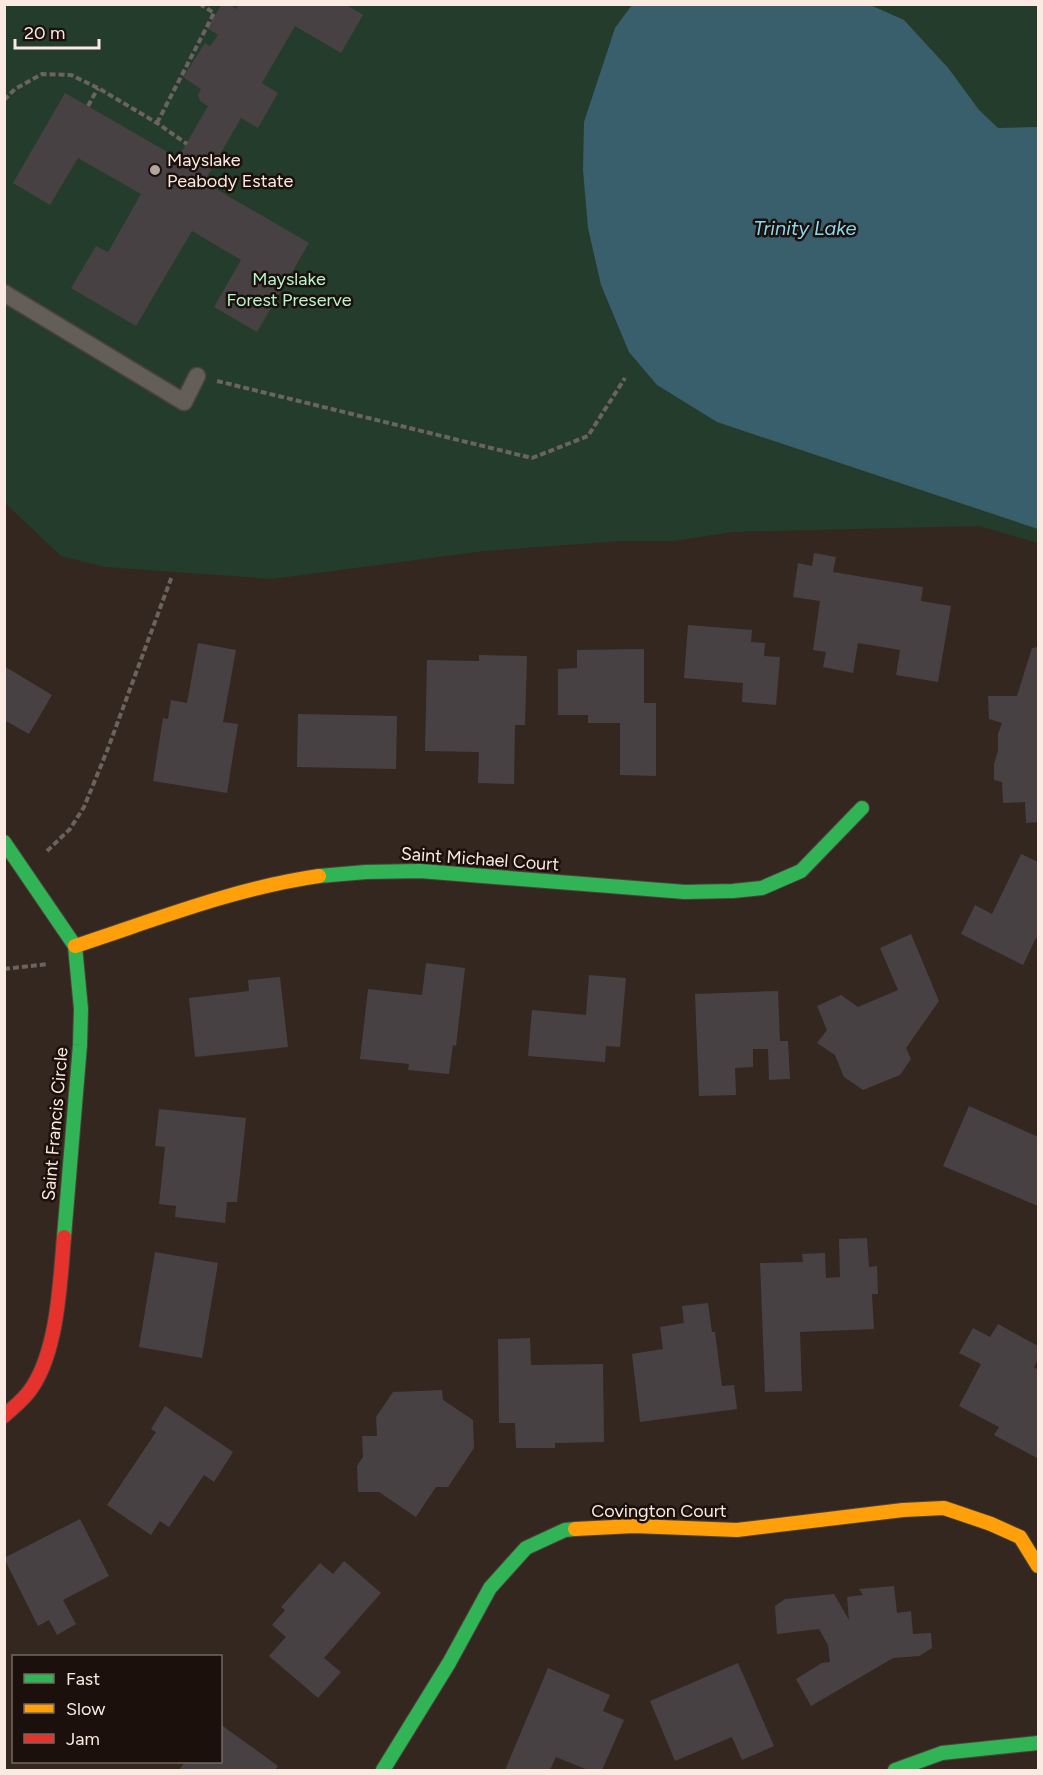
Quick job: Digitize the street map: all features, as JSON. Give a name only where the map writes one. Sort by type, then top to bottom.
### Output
[{"type":"street","name":"Saint Michael Court","points":[[75,946],[238,894],[310,877],[344,873],[420,872],[686,892],[762,888],[801,871],[862,808]]},
{"type":"street","name":"Saint Francis Circle","points":[[4,842],[75,946],[81,1009],[80,1045],[55,1324],[33,1385],[4,1416]]},
{"type":"street","name":"Covington Court","points":[[383,1770],[449,1663],[490,1588],[526,1548],[565,1530],[634,1526],[737,1530],[903,1510],[944,1508],[991,1524],[1020,1537],[1038,1566]]},
{"type":"street","points":[[895,1770],[942,1753],[1038,1743]]},
{"type":"lane","points":[[4,293],[184,402],[197,376]]},
{"type":"path","points":[[157,123],[214,13],[200,4]]},
{"type":"path","points":[[4,100],[15,89],[42,74],[71,75],[98,88],[157,123],[187,144]]},
{"type":"path","points":[[88,106],[98,88]]},
{"type":"path","points":[[197,376],[532,458],[588,436],[625,378]]},
{"type":"path","points":[[25,872],[70,829],[84,807],[172,576]]},
{"type":"path","points":[[4,969],[49,964]]},
{"type":"green space","name":"Mayslake Forest Preserve","points":[[4,5],[1038,5],[1038,543],[979,526],[733,532],[673,541],[620,541],[484,551],[272,579],[105,567],[61,556],[5,503]]},
{"type":"water","name":"Trinity Lake","points":[[868,4],[904,20],[949,69],[979,110],[998,128],[1038,127],[1038,529],[717,422],[657,385],[629,352],[601,285],[588,228],[583,170],[584,122],[615,28],[632,5]]},
{"type":"building","name":"Mayslake Peabody Estate","points":[[222,4],[229,4],[236,9],[239,4],[345,4],[363,15],[341,53],[295,26],[262,83],[278,93],[258,128],[241,118],[204,182],[309,243],[257,332],[214,307],[241,260],[192,231],[136,326],[71,288],[96,246],[108,252],[141,194],[78,158],[50,205],[13,183],[65,93],[178,158],[208,106],[200,101],[198,95],[201,89],[183,77],[205,43],[210,46],[218,35],[207,28]]},
{"type":"building","points":[[814,553],[836,557],[833,572],[923,587],[921,601],[951,606],[938,682],[896,675],[900,650],[858,643],[853,673],[823,667],[826,652],[813,650],[820,601],[793,597],[798,563],[812,566]]},
{"type":"building","points":[[688,625],[752,630],[751,642],[765,643],[764,656],[780,657],[776,705],[742,702],[743,683],[684,678]]},
{"type":"building","points":[[198,643],[236,650],[223,722],[238,724],[227,793],[153,781],[163,718],[168,719],[171,700],[187,703]]},
{"type":"building","points":[[1038,647],[1038,822],[1026,823],[1025,802],[1003,803],[1002,782],[994,780],[998,734],[1002,723],[989,719],[988,696],[1017,696],[1032,648]]},
{"type":"building","points":[[644,649],[644,703],[656,703],[656,776],[620,775],[620,723],[588,723],[588,715],[558,715],[558,669],[577,668],[577,650]]},
{"type":"building","points":[[479,655],[527,656],[525,725],[515,725],[514,784],[478,783],[479,752],[425,751],[427,660],[479,661]]},
{"type":"building","points":[[4,666],[52,695],[29,734],[4,720]]},
{"type":"building","points":[[298,714],[397,716],[396,769],[297,767]]},
{"type":"building","points":[[1021,854],[1038,862],[1038,939],[1036,938],[1023,965],[961,934],[975,905],[992,914]]},
{"type":"building","points":[[911,934],[939,1001],[906,1048],[911,1059],[900,1075],[863,1090],[844,1077],[835,1055],[817,1043],[827,1030],[817,1006],[841,995],[858,1007],[898,990],[880,948]]},
{"type":"building","points":[[426,963],[465,968],[456,1046],[453,1045],[449,1074],[408,1070],[409,1064],[360,1059],[368,989],[422,995]]},
{"type":"building","points":[[589,975],[626,978],[620,1047],[606,1046],[605,1062],[528,1056],[532,1010],[586,1015]]},
{"type":"building","points":[[280,977],[288,1047],[195,1057],[189,998],[249,991],[248,980]]},
{"type":"building","points":[[778,991],[780,1041],[788,1041],[790,1079],[769,1080],[768,1049],[753,1049],[753,1067],[735,1068],[736,1095],[699,1096],[695,994]]},
{"type":"building","points":[[969,1106],[1038,1137],[1038,1206],[943,1166]]},
{"type":"building","points":[[159,1109],[246,1118],[237,1202],[227,1202],[225,1223],[175,1217],[176,1206],[159,1204],[165,1147],[155,1146]]},
{"type":"building","points":[[867,1238],[869,1267],[877,1266],[878,1294],[872,1294],[874,1329],[800,1332],[802,1391],[765,1392],[760,1263],[803,1262],[802,1254],[825,1253],[826,1278],[840,1277],[839,1239]]},
{"type":"building","points":[[155,1252],[218,1263],[202,1358],[139,1347]]},
{"type":"building","points":[[708,1303],[712,1332],[715,1332],[722,1386],[734,1385],[737,1409],[640,1422],[632,1354],[663,1349],[660,1327],[684,1323],[682,1306]]},
{"type":"building","points":[[998,1324],[1038,1346],[1038,1359],[1034,1367],[1038,1370],[1037,1458],[994,1435],[999,1427],[959,1406],[981,1364],[959,1353],[973,1328],[990,1337]]},
{"type":"building","points":[[530,1338],[531,1365],[603,1364],[604,1442],[555,1443],[555,1448],[516,1448],[515,1423],[499,1423],[498,1339]]},
{"type":"building","points":[[442,1390],[443,1400],[473,1420],[474,1448],[448,1487],[436,1487],[416,1517],[379,1492],[358,1492],[357,1466],[363,1457],[362,1436],[377,1436],[376,1417],[393,1392]]},
{"type":"building","points":[[165,1406],[233,1452],[214,1482],[204,1475],[169,1527],[160,1521],[151,1535],[107,1505],[156,1432],[151,1429]]},
{"type":"building","points":[[80,1519],[109,1576],[63,1600],[76,1624],[57,1635],[49,1620],[38,1626],[4,1558]]},
{"type":"building","points":[[344,1561],[381,1593],[324,1658],[341,1672],[318,1698],[269,1656],[286,1637],[272,1625],[285,1610],[281,1607],[320,1563],[333,1574]]},
{"type":"building","points":[[894,1586],[897,1613],[911,1611],[913,1634],[931,1633],[932,1648],[919,1656],[893,1658],[811,1706],[796,1679],[822,1663],[830,1662],[828,1645],[819,1629],[777,1634],[775,1606],[785,1599],[834,1594],[849,1620],[847,1597],[863,1595],[859,1589]]},
{"type":"building","points":[[738,1663],[774,1746],[742,1760],[732,1737],[675,1761],[650,1701]]},
{"type":"building","points":[[548,1668],[610,1695],[603,1711],[624,1720],[602,1770],[588,1770],[556,1757],[550,1770],[505,1770]]},
{"type":"building","points":[[222,1725],[278,1766],[275,1770],[179,1770],[184,1763],[222,1763]]},
{"type":"traffic: fast","points":[[319,876],[420,871],[685,892],[762,888],[801,871],[862,808]]},
{"type":"traffic: fast","points":[[4,842],[75,946],[81,1009],[80,1045],[64,1237]]},
{"type":"traffic: fast","points":[[383,1770],[449,1663],[490,1588],[526,1548],[565,1530],[575,1529]]},
{"type":"traffic: fast","points":[[895,1770],[942,1753],[1038,1743]]},
{"type":"traffic: slow","points":[[75,946],[257,888],[319,876]]},
{"type":"traffic: slow","points":[[575,1529],[634,1526],[737,1530],[903,1510],[944,1508],[991,1524],[1020,1537],[1038,1566]]},
{"type":"traffic: jam","points":[[4,1416],[30,1390],[48,1353],[59,1294],[64,1237]]},
{"type":"place","name":"Mayslake Peabody Estate","points":[[155,170]]}]
